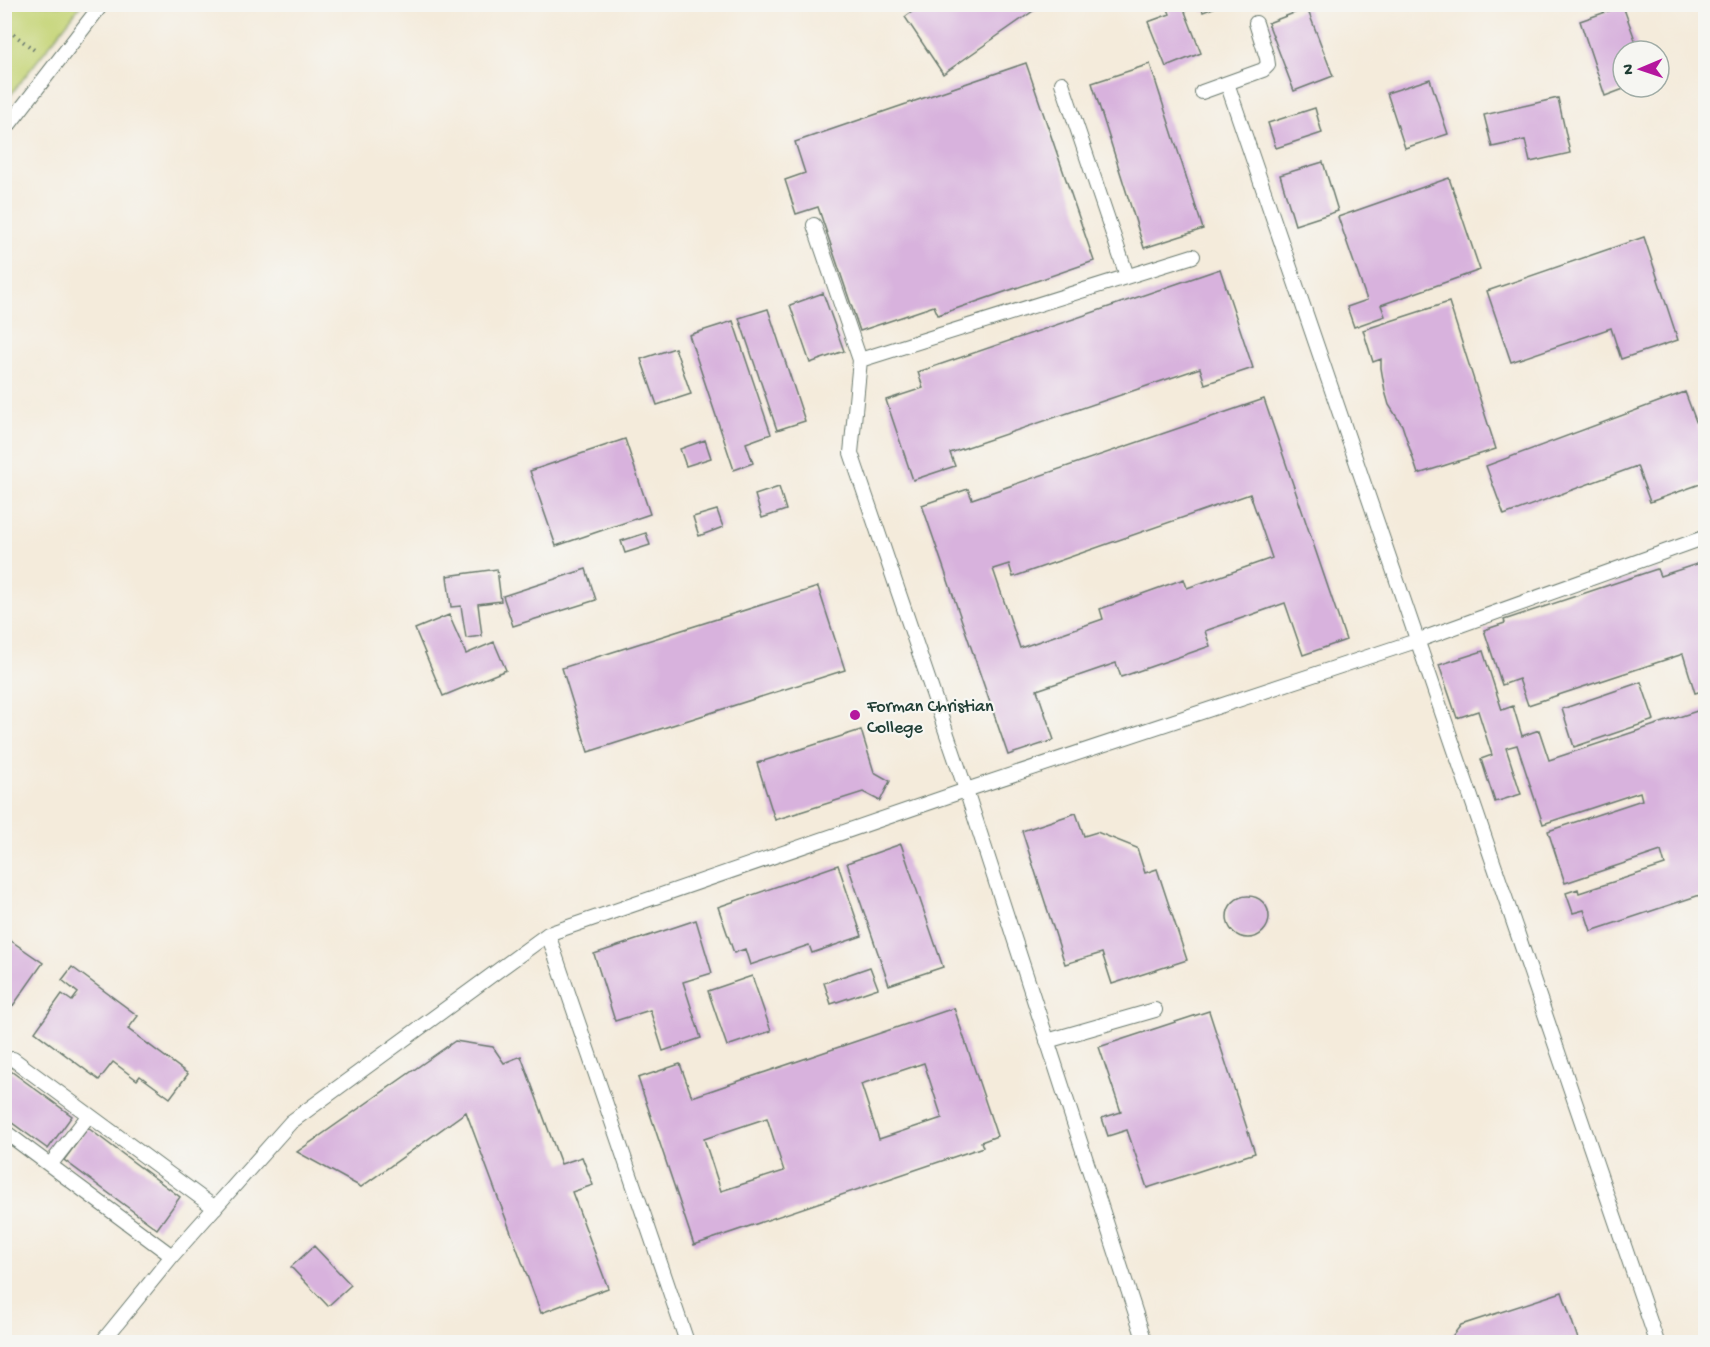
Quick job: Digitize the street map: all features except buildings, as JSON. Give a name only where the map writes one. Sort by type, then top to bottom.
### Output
[{"type":"lane","points":[[4,131],[102,4]]},
{"type":"lane","points":[[1202,92],[1263,70],[1268,65],[1256,22]]},
{"type":"lane","points":[[1062,83],[1127,276]]},
{"type":"lane","points":[[1227,83],[1657,1342]]},
{"type":"lane","points":[[814,225],[861,360],[851,453],[966,790],[1144,1342]]},
{"type":"lane","points":[[861,360],[1193,256]]},
{"type":"lane","points":[[102,1342],[172,1257],[291,1122],[548,934],[966,790],[1419,640],[1706,537]]},
{"type":"lane","points":[[548,934],[687,1342]]},
{"type":"lane","points":[[1047,1041],[1155,1010]]},
{"type":"lane","points":[[14,1059],[215,1208]]},
{"type":"lane","points":[[50,1165],[89,1114]]},
{"type":"lane","points":[[4,1131],[172,1257]]},
{"type":"path","points":[[4,27],[55,65]]},
{"type":"green space","points":[[4,5],[81,5],[5,102]]},
{"type":"place","name":"Forman Christian College","points":[[855,715]]}]
